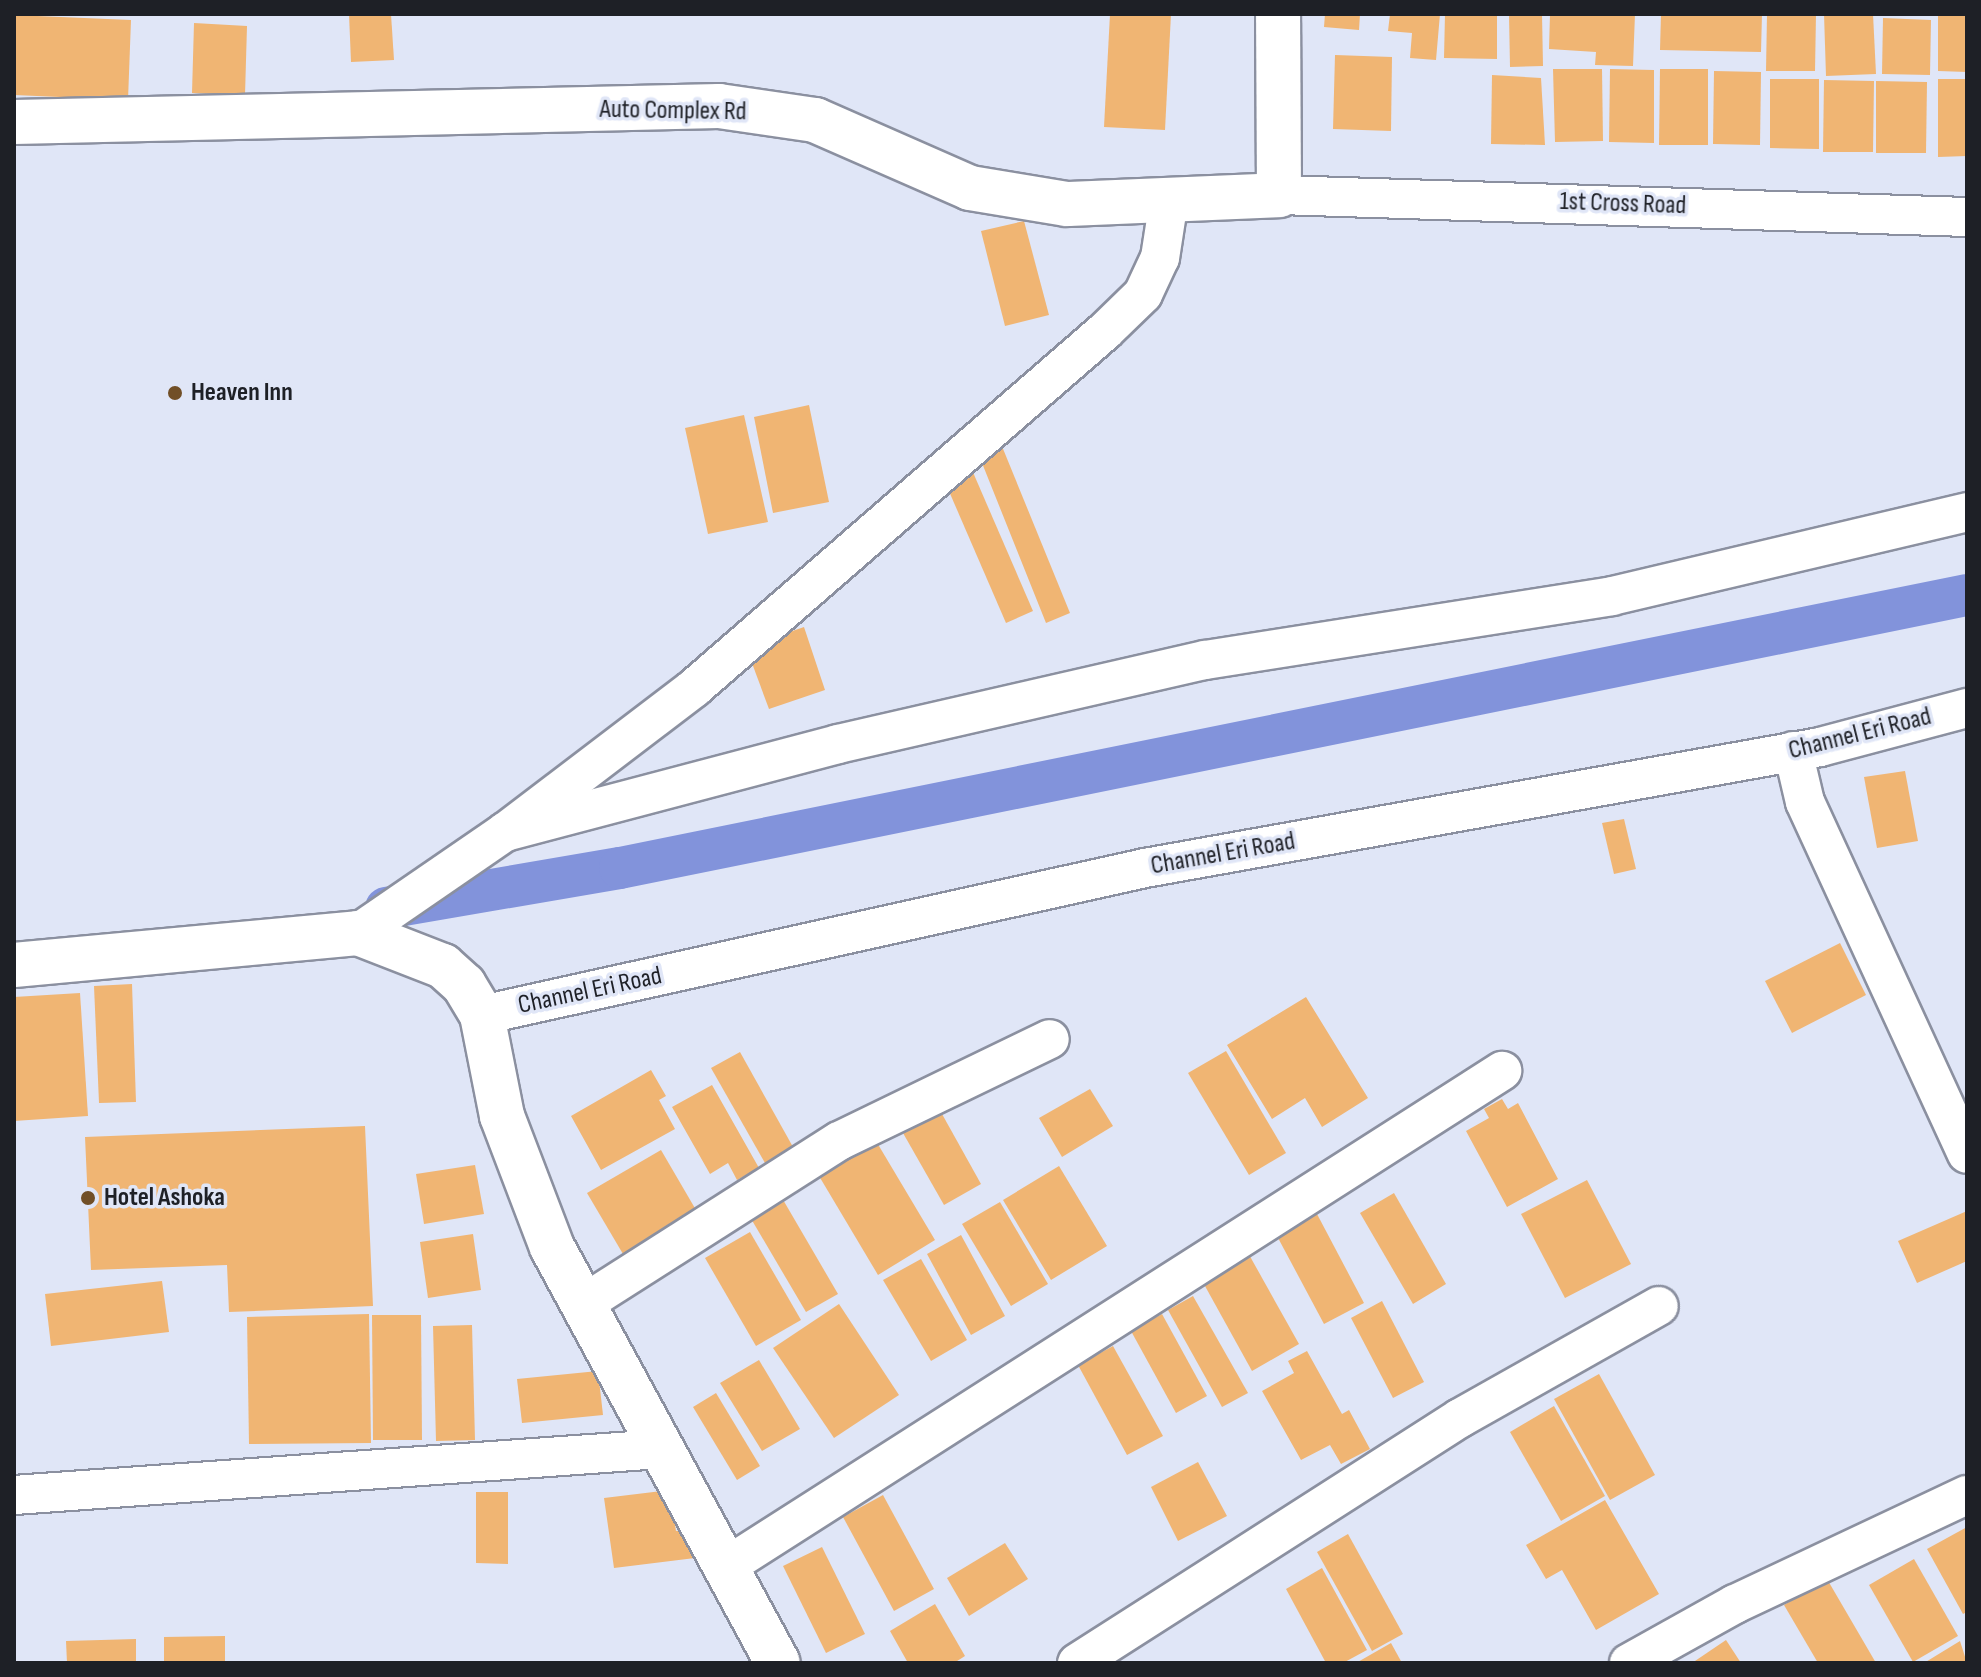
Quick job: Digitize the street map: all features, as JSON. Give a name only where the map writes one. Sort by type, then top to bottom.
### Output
[{"type":"street","points":[[1278,14],[1279,195]]},
{"type":"street","name":"Auto Complex Rd","points":[[14,122],[719,106],[815,120],[970,188],[1067,204],[1279,195]]},
{"type":"street","name":"1st Cross Road","points":[[1279,195],[1967,217]]},
{"type":"street","points":[[358,933],[505,832],[694,688],[1105,331],[1143,294],[1160,258],[1169,200]]},
{"type":"street","points":[[505,832],[838,744],[1205,660],[1612,596],[1967,512]]},
{"type":"street","name":"Channel Eri Road","points":[[482,1015],[1145,868],[1793,751],[1967,708]]},
{"type":"street","points":[[1793,751],[1805,802],[1967,1154]]},
{"type":"street","points":[[14,965],[358,933],[443,966],[464,985],[482,1015],[502,1116],[552,1247],[778,1663]]},
{"type":"street","points":[[583,1304],[839,1141],[1050,1039]]},
{"type":"street","points":[[727,1566],[1502,1071]]},
{"type":"street","points":[[1077,1663],[1460,1418],[1659,1306]]},
{"type":"street","points":[[14,1495],[660,1449]]},
{"type":"street","points":[[1629,1663],[1735,1604],[1967,1495]]},
{"type":"building","points":[[349,14],[391,14],[394,60],[351,62]]},
{"type":"building","points":[[1110,14],[1171,14],[1165,130],[1104,127]]},
{"type":"building","points":[[1325,14],[1360,14],[1359,30],[1324,27]]},
{"type":"building","points":[[1390,14],[1440,14],[1436,60],[1410,58],[1412,33],[1388,31]]},
{"type":"building","points":[[1445,14],[1497,14],[1497,59],[1444,58]]},
{"type":"building","points":[[1509,14],[1542,14],[1543,66],[1510,67]]},
{"type":"building","points":[[1550,14],[1635,14],[1633,66],[1595,65],[1596,52],[1549,49]]},
{"type":"building","points":[[1661,14],[1762,14],[1761,52],[1660,50]]},
{"type":"building","points":[[1767,14],[1816,14],[1815,71],[1766,71]]},
{"type":"building","points":[[1824,14],[1873,14],[1876,74],[1826,76]]},
{"type":"building","points":[[1938,14],[1967,14],[1967,72],[1938,71]]},
{"type":"building","points":[[14,15],[131,20],[128,100],[14,95]]},
{"type":"building","points":[[1883,18],[1931,20],[1930,75],[1882,74]]},
{"type":"building","points":[[194,23],[247,26],[245,95],[192,93]]},
{"type":"building","points":[[1335,55],[1392,57],[1391,131],[1333,129]]},
{"type":"building","points":[[1553,69],[1602,69],[1603,141],[1555,142]]},
{"type":"building","points":[[1610,69],[1654,70],[1654,143],[1609,142]]},
{"type":"building","points":[[1660,69],[1708,69],[1708,145],[1659,145]]},
{"type":"building","points":[[1714,71],[1761,72],[1760,145],[1713,144]]},
{"type":"building","points":[[1492,75],[1541,78],[1545,145],[1491,144]]},
{"type":"building","points":[[1770,79],[1819,79],[1819,149],[1770,148]]},
{"type":"building","points":[[1938,79],[1967,79],[1967,156],[1938,157]]},
{"type":"building","points":[[1824,80],[1874,81],[1873,152],[1823,152]]},
{"type":"building","points":[[1876,81],[1927,82],[1926,153],[1876,153]]},
{"type":"building","points":[[1024,221],[1049,315],[1005,326],[981,231]]},
{"type":"building","points":[[809,405],[829,502],[773,513],[754,417]]},
{"type":"building","points":[[744,415],[768,522],[708,534],[685,428]]},
{"type":"building","points":[[999,439],[1070,613],[1046,623],[976,448]]},
{"type":"building","points":[[972,470],[1033,611],[1006,623],[945,482]]},
{"type":"building","points":[[804,627],[825,690],[769,709],[746,647]]},
{"type":"building","points":[[1905,771],[1918,841],[1877,848],[1864,777]]},
{"type":"building","points":[[1624,819],[1636,869],[1614,874],[1602,823]]},
{"type":"building","points":[[1840,943],[1866,995],[1792,1033],[1765,981]]},
{"type":"building","points":[[132,984],[136,1102],[99,1103],[94,986]]},
{"type":"building","points":[[80,993],[88,1116],[14,1121],[14,997]]},
{"type":"building","points":[[1306,997],[1368,1098],[1322,1127],[1305,1098],[1272,1119],[1227,1045]]},
{"type":"building","points":[[1226,1051],[1286,1153],[1249,1175],[1188,1073]]},
{"type":"building","points":[[740,1052],[793,1147],[765,1163],[711,1068]]},
{"type":"building","points":[[651,1070],[666,1096],[659,1100],[675,1129],[601,1170],[571,1116]]},
{"type":"building","points":[[712,1085],[759,1168],[737,1180],[728,1163],[710,1174],[672,1107]]},
{"type":"building","points":[[1090,1089],[1113,1126],[1062,1157],[1039,1118]]},
{"type":"building","points":[[1502,1099],[1508,1109],[1518,1103],[1558,1179],[1507,1207],[1466,1131],[1489,1118],[1484,1109]]},
{"type":"building","points":[[937,1105],[981,1184],[944,1205],[899,1126]]},
{"type":"building","points":[[365,1126],[373,1306],[229,1312],[227,1265],[91,1270],[85,1137]]},
{"type":"building","points":[[876,1141],[935,1240],[878,1275],[819,1176]]},
{"type":"building","points":[[661,1150],[696,1210],[623,1254],[587,1193]]},
{"type":"building","points":[[475,1165],[484,1214],[424,1224],[416,1174]]},
{"type":"building","points":[[1059,1166],[1107,1246],[1051,1280],[1003,1200]]},
{"type":"building","points":[[1587,1180],[1631,1264],[1565,1298],[1521,1214]]},
{"type":"building","points":[[1394,1193],[1446,1284],[1413,1304],[1360,1213]]},
{"type":"building","points":[[782,1198],[838,1294],[806,1312],[750,1217]]},
{"type":"building","points":[[1000,1202],[1048,1284],[1011,1306],[962,1224]]},
{"type":"building","points":[[1967,1211],[1967,1261],[1917,1283],[1898,1241]]},
{"type":"building","points":[[1317,1214],[1364,1303],[1324,1324],[1277,1236]]},
{"type":"building","points":[[750,1232],[801,1320],[756,1346],[705,1258]]},
{"type":"building","points":[[473,1234],[481,1290],[428,1298],[420,1242]]},
{"type":"building","points":[[961,1235],[1005,1316],[971,1335],[927,1254]]},
{"type":"building","points":[[1247,1251],[1299,1344],[1252,1371],[1200,1277]]},
{"type":"building","points":[[921,1259],[967,1340],[931,1361],[883,1280]]},
{"type":"building","points":[[162,1281],[169,1332],[51,1346],[45,1294]]},
{"type":"building","points":[[1193,1296],[1248,1393],[1222,1407],[1168,1310]]},
{"type":"building","points":[[1382,1301],[1424,1382],[1393,1398],[1351,1318]]},
{"type":"building","points":[[839,1304],[899,1395],[834,1438],[773,1348]]},
{"type":"building","points":[[369,1314],[371,1443],[249,1444],[247,1317]]},
{"type":"building","points":[[1162,1314],[1207,1396],[1176,1413],[1131,1331]]},
{"type":"building","points":[[372,1315],[421,1315],[422,1440],[373,1440]]},
{"type":"building","points":[[472,1325],[475,1440],[436,1441],[433,1326]]},
{"type":"building","points":[[1113,1346],[1163,1436],[1127,1455],[1078,1365]]},
{"type":"building","points":[[1307,1351],[1342,1414],[1349,1410],[1370,1449],[1341,1464],[1330,1445],[1301,1460],[1262,1391],[1294,1373],[1288,1361]]},
{"type":"building","points":[[759,1360],[800,1429],[762,1451],[720,1383]]},
{"type":"building","points":[[598,1371],[603,1415],[522,1423],[517,1379]]},
{"type":"building","points":[[1599,1374],[1655,1475],[1610,1500],[1554,1399]]},
{"type":"building","points":[[716,1393],[760,1466],[737,1480],[693,1407]]},
{"type":"building","points":[[1554,1406],[1605,1496],[1561,1521],[1510,1432]]},
{"type":"building","points":[[1198,1462],[1227,1516],[1178,1541],[1151,1487]]},
{"type":"building","points":[[670,1490],[676,1531],[691,1529],[695,1558],[614,1568],[604,1498]]},
{"type":"building","points":[[476,1492],[508,1492],[508,1564],[476,1563]]},
{"type":"building","points":[[883,1495],[934,1589],[894,1611],[843,1517]]},
{"type":"building","points":[[1605,1500],[1659,1594],[1596,1630],[1562,1570],[1546,1579],[1526,1545]]},
{"type":"building","points":[[1967,1527],[1967,1612],[1963,1614],[1927,1549]]},
{"type":"building","points":[[1348,1534],[1403,1634],[1372,1651],[1317,1552]]},
{"type":"building","points":[[1005,1543],[1028,1579],[969,1616],[947,1578]]},
{"type":"building","points":[[822,1547],[865,1634],[826,1653],[783,1566]]},
{"type":"building","points":[[1914,1559],[1958,1636],[1913,1662],[1869,1585]]},
{"type":"building","points":[[1322,1568],[1367,1650],[1343,1663],[1326,1663],[1286,1589]]},
{"type":"building","points":[[1827,1579],[1876,1663],[1818,1663],[1784,1605]]},
{"type":"building","points":[[935,1604],[965,1656],[954,1663],[908,1663],[890,1631]]},
{"type":"building","points":[[225,1636],[225,1663],[164,1663],[164,1637]]},
{"type":"building","points":[[136,1639],[136,1663],[67,1663],[66,1641]]},
{"type":"building","points":[[1726,1640],[1741,1663],[1692,1663]]},
{"type":"building","points":[[1960,1641],[1967,1663],[1924,1663]]},
{"type":"building","points":[[1391,1643],[1402,1663],[1356,1663]]},
{"type":"waterway","points":[[386,908],[620,868],[1967,595]]},
{"type":"place","name":"Heaven Inn","points":[[175,393]]},
{"type":"place","name":"Hotel Ashoka","points":[[88,1198]]}]
